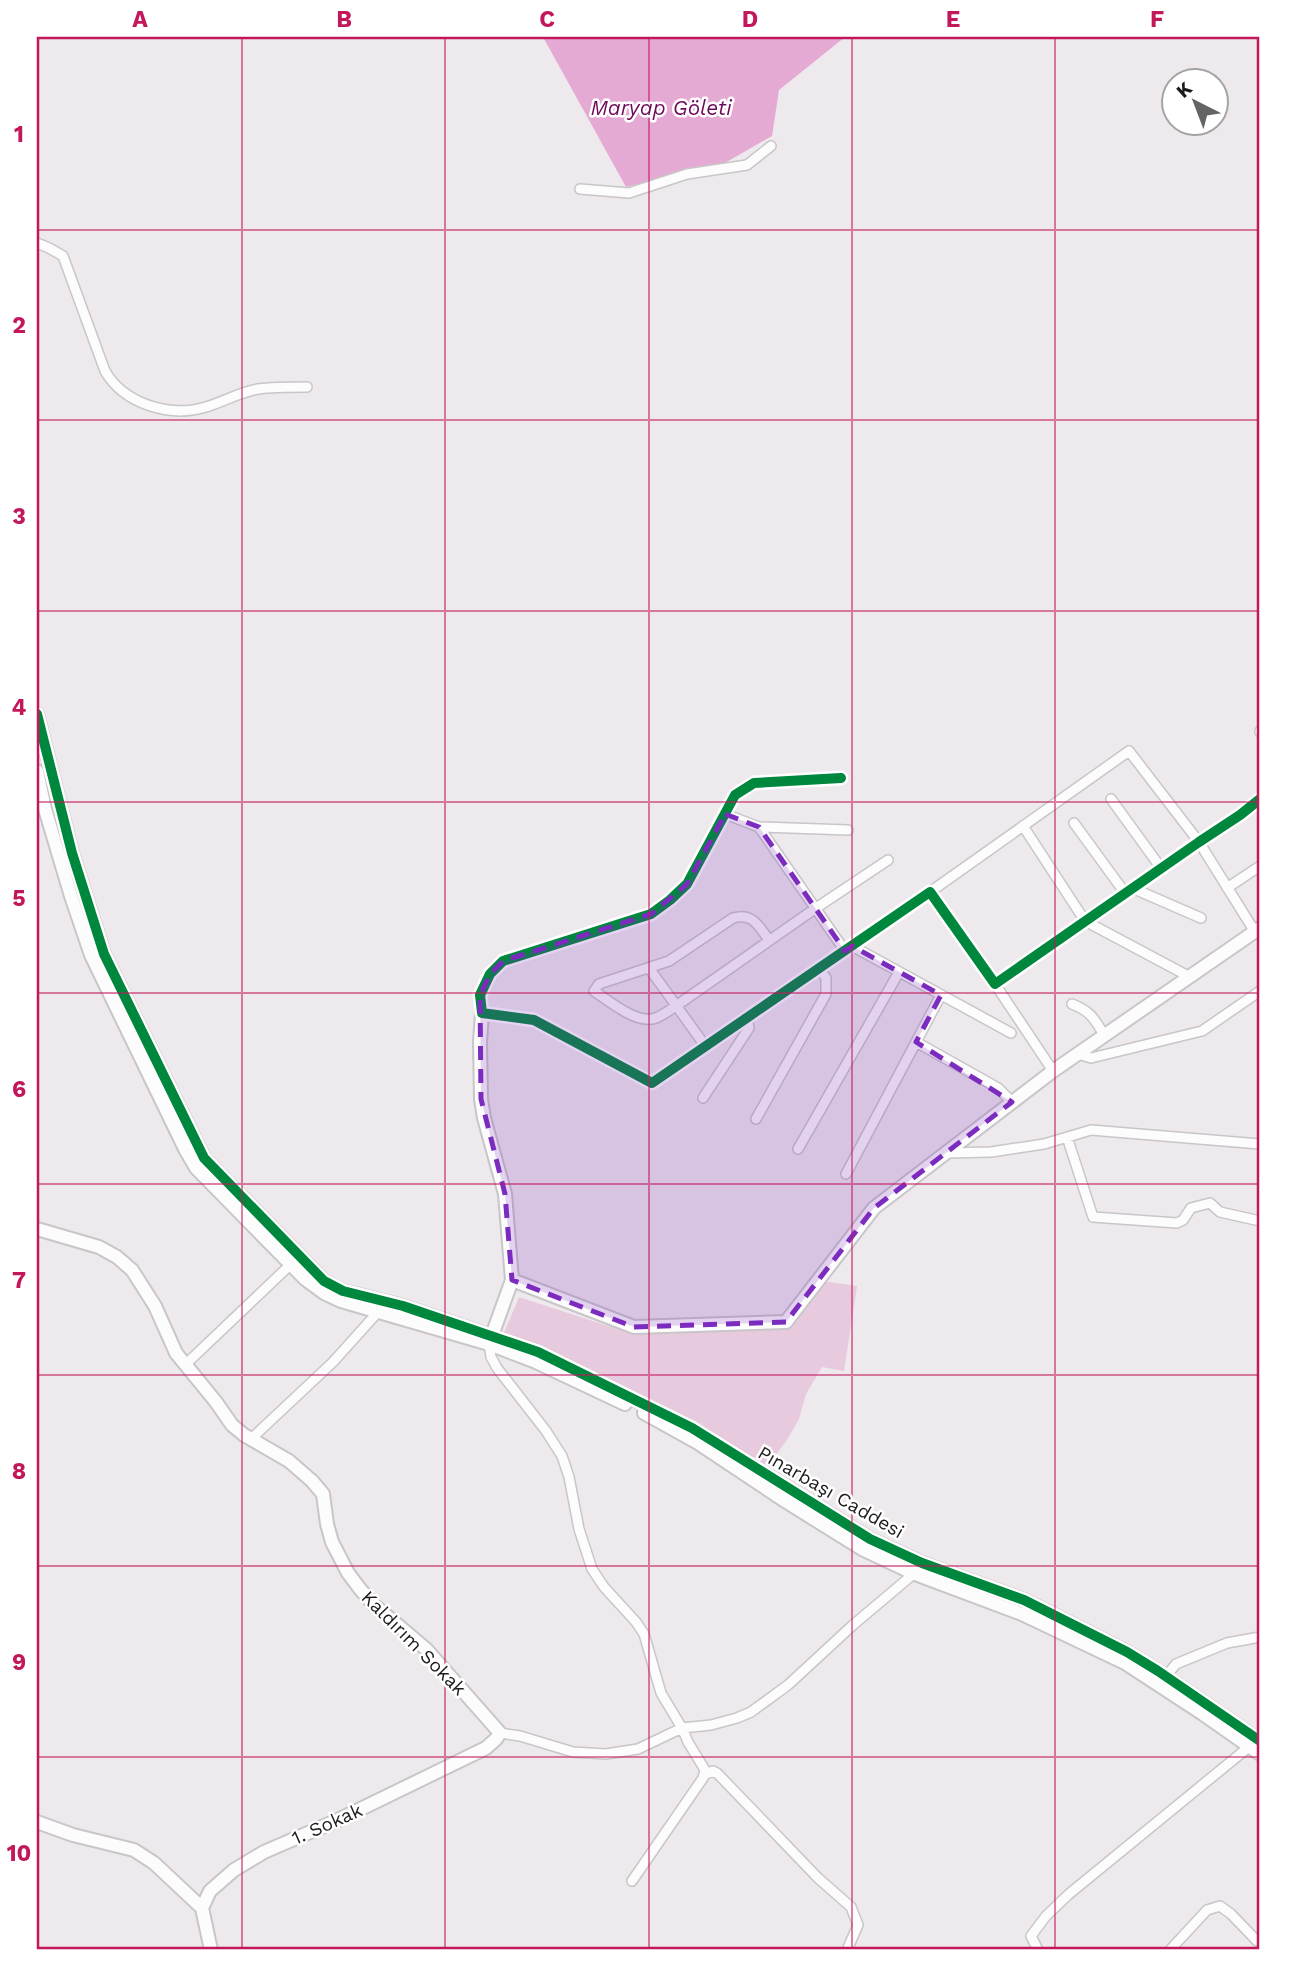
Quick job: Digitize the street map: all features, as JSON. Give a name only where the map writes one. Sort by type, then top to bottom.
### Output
[{"type":"street","points":[[580,189],[629,192],[687,174],[747,164],[771,146]]},
{"type":"street","points":[[37,243],[63,256],[105,371],[113,383],[134,399],[155,408],[191,410],[258,389],[307,387]]},
{"type":"street","points":[[37,714],[72,853],[104,954],[204,1158],[324,1281],[380,1307],[490,1340],[651,1416],[698,1443],[862,1549],[918,1569],[1022,1614],[1163,1680],[1257,1747],[1069,1894],[1046,1916],[1031,1936],[1038,1950]]},
{"type":"street","points":[[482,1013],[534,1020],[652,1083],[1129,751],[1199,842],[1227,888],[1258,930],[1054,1071],[874,1208],[786,1322],[635,1327],[512,1280]]},
{"type":"street","points":[[37,771],[45,809],[91,955],[196,1168],[304,1279],[341,1301],[380,1307]]},
{"type":"street","points":[[706,1773],[662,1693],[642,1629],[604,1587],[592,1569],[583,1545],[569,1477],[562,1457],[491,1357],[490,1340],[512,1280],[505,1195],[481,1099],[480,995],[490,974],[503,961],[651,914],[670,900],[687,884],[735,795],[754,783],[841,778]]},
{"type":"street","points":[[1111,799],[1161,868]]},
{"type":"street","points":[[995,985],[1260,799]]},
{"type":"street","points":[[725,814],[759,827],[848,830]]},
{"type":"street","points":[[1074,824],[1129,891],[1201,918]]},
{"type":"street","points":[[1023,826],[1085,921],[1190,977]]},
{"type":"street","points":[[759,827],[848,948],[899,972],[1011,1033]]},
{"type":"street","points":[[769,940],[753,919],[743,915],[733,918],[669,961],[599,984],[594,991],[627,1013],[645,1020],[654,1019],[888,860]]},
{"type":"street","points":[[1227,888],[1260,866]]},
{"type":"street","points":[[930,892],[1054,1071]]},
{"type":"street","points":[[649,968],[706,1046]]},
{"type":"street","points":[[756,1119],[826,994],[826,978],[820,968]]},
{"type":"street","points":[[798,1149],[899,972]]},
{"type":"street","points":[[1078,1054],[1091,1058],[1202,1031],[1260,991]]},
{"type":"street","points":[[846,1174],[941,995]]},
{"type":"street","points":[[1072,1004],[1090,1013],[1105,1036]]},
{"type":"street","points":[[703,1098],[749,1028],[747,1018]]},
{"type":"street","points":[[916,1042],[998,1088],[1013,1102]]},
{"type":"street","points":[[946,1153],[991,1152],[1044,1144],[1091,1130],[1260,1144]]},
{"type":"street","points":[[1067,1138],[1093,1217],[1177,1223],[1183,1220],[1191,1208],[1210,1203],[1220,1212],[1260,1221]]},
{"type":"street","name":"Kaldırım Sokak","points":[[37,1229],[99,1247],[125,1263],[149,1296],[176,1353],[232,1425],[289,1461],[323,1494],[332,1542],[343,1565],[360,1589],[374,1605],[426,1649],[500,1733]]},
{"type":"street","points":[[186,1364],[290,1265]]},
{"type":"street","points":[[251,1439],[333,1362],[380,1307]]},
{"type":"street","points":[[500,1733],[520,1736],[572,1752],[596,1754],[638,1749],[682,1728],[725,1723],[768,1701],[918,1569]]},
{"type":"street","points":[[1163,1680],[1176,1664],[1239,1640],[1260,1637]]},
{"type":"street","name":"1. Sokak","points":[[202,1908],[210,1891],[218,1883],[252,1859],[486,1748],[500,1733]]},
{"type":"street","points":[[632,1881],[706,1773],[713,1771],[752,1807],[818,1878],[851,1907],[858,1925],[848,1950]]},
{"type":"street","points":[[37,1822],[72,1835],[134,1850],[154,1863],[202,1908],[211,1950]]},
{"type":"street","points":[[1170,1950],[1207,1910],[1220,1906],[1260,1941]]},
{"type":"highlighted area","points":[[725,814],[759,827],[845,951],[852,946],[941,995],[916,1042],[1012,1102],[874,1208],[786,1322],[634,1327],[512,1280],[505,1194],[481,1099],[480,995],[490,974],[503,961],[651,914],[687,884]]},
{"type":"shaded area","points":[[817,1283],[857,1286],[844,1371],[822,1367],[806,1394],[799,1419],[765,1469],[700,1423],[595,1371],[504,1333],[519,1297],[614,1328],[649,1334],[756,1330],[775,1323],[802,1290]]},
{"type":"water","name":"Maryap Göleti","points":[[543,37],[845,37],[779,90],[772,136],[723,164],[626,187]]},
{"type":"cycle path","name":"Pınarbaşı Caddesi","points":[[37,714],[72,853],[104,954],[204,1158],[324,1281],[343,1291],[403,1306],[538,1352],[692,1428],[870,1539],[922,1563],[1024,1600],[1127,1652],[1260,1741]]},
{"type":"cycle path","points":[[841,778],[754,783],[735,795],[687,884],[670,900],[651,914],[503,961],[490,974],[480,995],[482,1013],[534,1020],[652,1083],[930,892],[995,984],[1260,799]]}]
